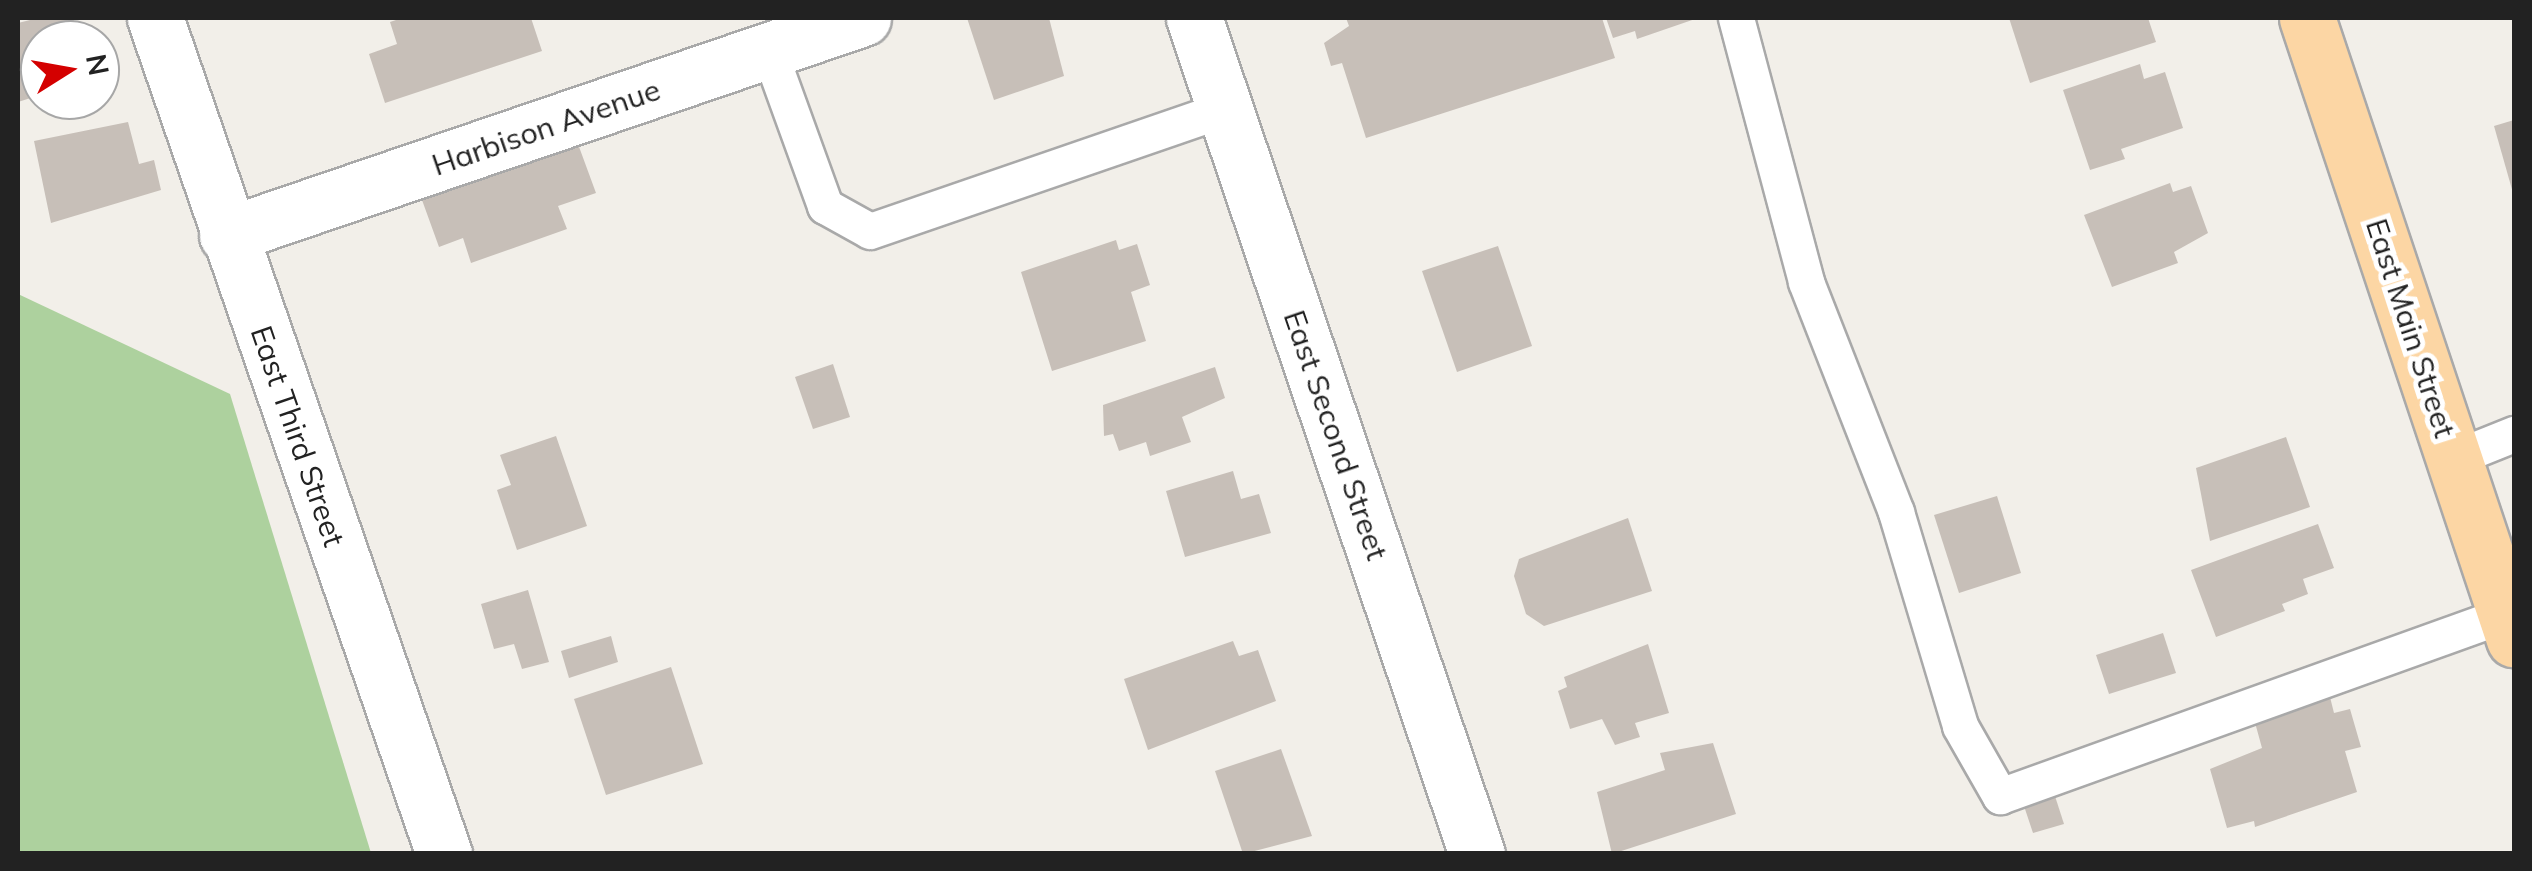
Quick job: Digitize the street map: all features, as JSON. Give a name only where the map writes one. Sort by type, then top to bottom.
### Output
[{"type":"main road","name":"East Main Street","points":[[2307,18],[2510,627]]},
{"type":"street","name":"East Third Street","points":[[155,18],[227,236],[444,854]]},
{"type":"street","name":"Harbison Avenue","points":[[227,236],[864,18]]},
{"type":"street","name":"East Second Street","points":[[1194,18],[1477,854]]},
{"type":"lane","points":[[1736,18],[1806,282],[1896,512],[1960,726],[2000,796],[2510,627]]},
{"type":"lane","points":[[769,51],[825,206],[870,231],[1226,109]]},
{"type":"lane","points":[[2454,458],[2514,434]]},
{"type":"green space","points":[[18,294],[230,394],[371,853],[18,853]]},
{"type":"building","points":[[73,18],[74,20],[30,20]]},
{"type":"building","points":[[402,18],[531,18],[542,51],[385,103],[369,54],[397,44],[390,22]]},
{"type":"building","points":[[967,18],[1049,18],[1064,76],[994,100]]},
{"type":"building","points":[[1346,18],[1602,18],[1615,58],[1366,138],[1342,63],[1331,66],[1324,43],[1349,26]]},
{"type":"building","points":[[1606,18],[1698,18],[1637,39],[1635,31],[1613,38]]},
{"type":"building","points":[[2009,18],[2148,18],[2156,42],[2030,83]]},
{"type":"building","points":[[20,22],[18,102],[18,23]]},
{"type":"building","points":[[2140,64],[2144,79],[2165,72],[2183,128],[2121,149],[2125,159],[2090,170],[2063,90]]},
{"type":"building","points":[[2514,120],[2514,193],[2513,193],[2494,126]]},
{"type":"building","points":[[128,122],[139,164],[154,160],[161,190],[51,223],[34,141]]},
{"type":"building","points":[[578,144],[596,193],[558,206],[567,229],[471,263],[463,238],[439,247],[422,200]]},
{"type":"building","points":[[2170,183],[2173,192],[2191,186],[2208,233],[2174,252],[2178,263],[2112,287],[2084,215]]},
{"type":"building","points":[[1116,240],[1119,250],[1137,244],[1150,285],[1131,292],[1146,341],[1052,371],[1021,272]]},
{"type":"building","points":[[1498,246],[1532,346],[1457,372],[1422,271]]},
{"type":"building","points":[[833,364],[850,417],[813,429],[795,377]]},
{"type":"building","points":[[1215,367],[1225,398],[1182,417],[1191,442],[1150,456],[1146,442],[1119,451],[1113,434],[1104,436],[1103,405]]},
{"type":"building","points":[[556,436],[587,526],[517,550],[497,490],[511,485],[500,455]]},
{"type":"building","points":[[2286,437],[2310,507],[2210,541],[2196,468]]},
{"type":"building","points":[[1233,471],[1241,499],[1259,494],[1271,533],[1185,557],[1166,491]]},
{"type":"building","points":[[1997,496],[2021,573],[1959,593],[1934,515]]},
{"type":"building","points":[[1628,518],[1652,591],[1544,626],[1526,614],[1514,576],[1519,559]]},
{"type":"building","points":[[2318,524],[2334,568],[2303,579],[2308,594],[2282,604],[2285,611],[2216,637],[2191,570]]},
{"type":"building","points":[[528,590],[549,662],[522,669],[514,644],[494,649],[481,604]]},
{"type":"building","points":[[2163,633],[2176,673],[2109,694],[2096,655]]},
{"type":"building","points":[[611,636],[618,662],[569,678],[561,651]]},
{"type":"building","points":[[1233,641],[1239,656],[1258,650],[1276,701],[1148,750],[1124,679]]},
{"type":"building","points":[[1648,644],[1669,713],[1635,723],[1640,737],[1615,745],[1602,719],[1570,729],[1558,691],[1567,687],[1564,677]]},
{"type":"building","points":[[671,667],[703,764],[606,795],[574,699]]},
{"type":"building","points":[[2330,697],[2334,713],[2350,709],[2361,747],[2345,751],[2357,792],[2255,827],[2254,821],[2227,828],[2210,769],[2262,748],[2254,719]]},
{"type":"building","points":[[1713,743],[1736,814],[1612,854],[1597,792],[1665,770],[1660,753]]},
{"type":"building","points":[[1281,749],[1312,836],[1243,854],[1215,771]]},
{"type":"building","points":[[2054,793],[2064,824],[2033,833],[2023,803]]}]
